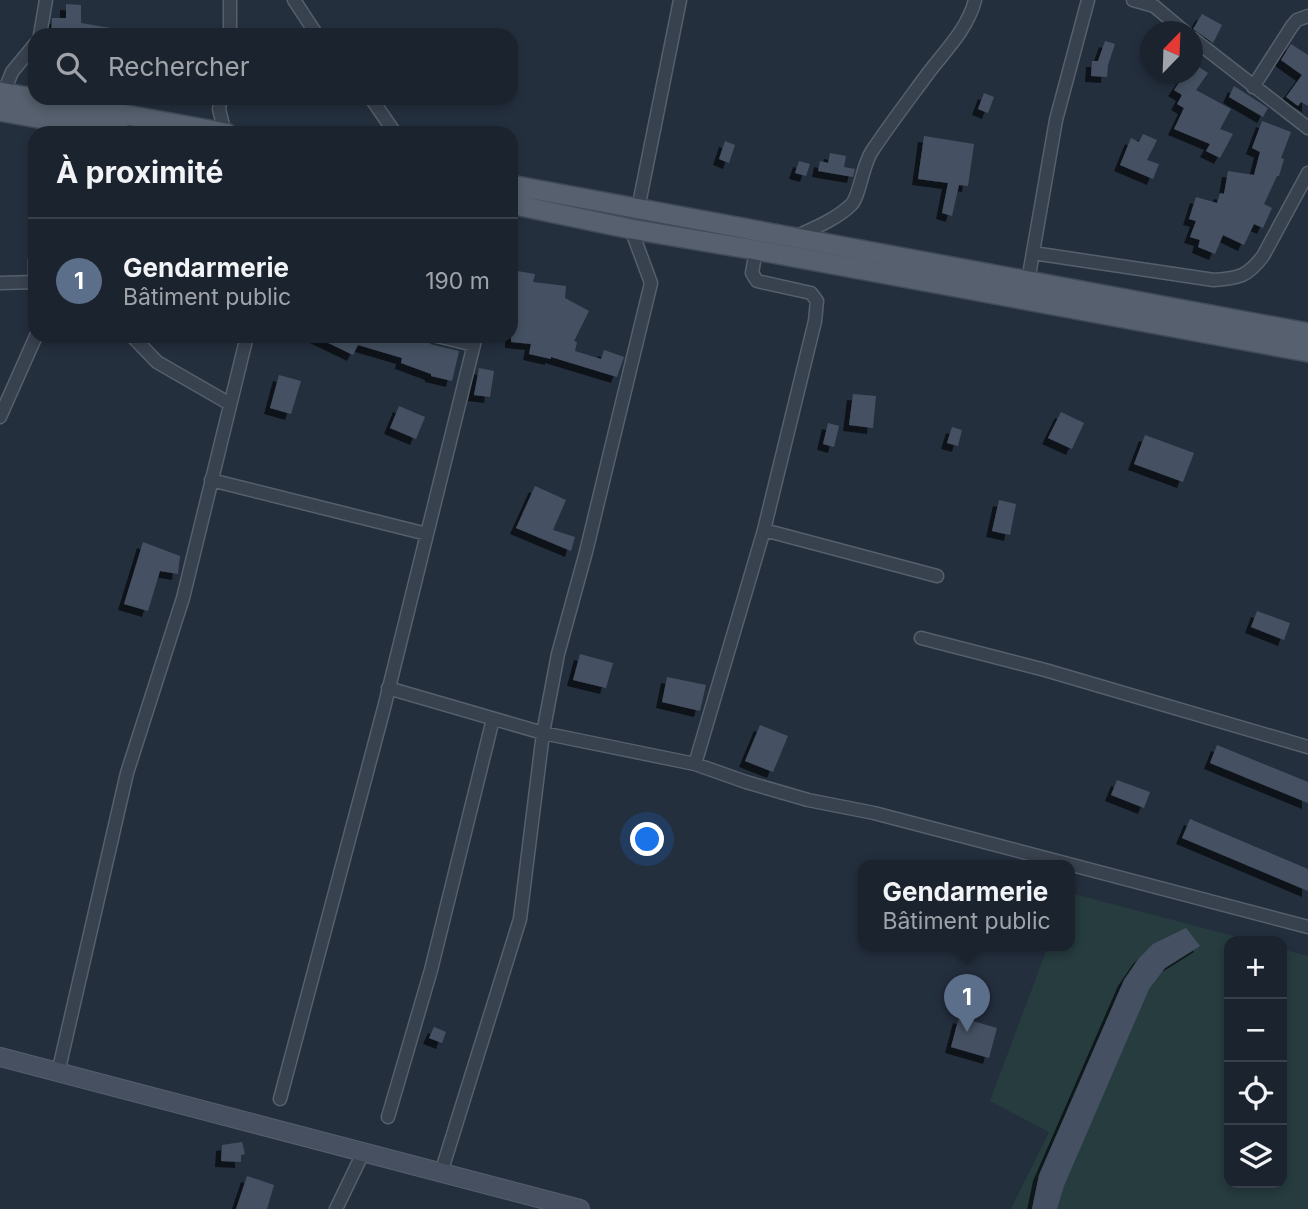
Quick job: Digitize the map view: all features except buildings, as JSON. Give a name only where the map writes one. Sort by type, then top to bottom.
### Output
[{"type":"main road","points":[[1,98],[73,126]]},
{"type":"main road","points":[[1,98],[28,102]]},
{"type":"main road","points":[[46,105],[180,126]]},
{"type":"main road","points":[[518,186],[1308,333]]},
{"type":"main road","points":[[518,205],[631,229],[1308,352]]},
{"type":"street","points":[[41,28],[46,0]]},
{"type":"street","points":[[230,0],[230,28]]},
{"type":"street","points":[[294,0],[312,28]]},
{"type":"street","points":[[638,209],[680,0]]},
{"type":"street","points":[[793,237],[825,224],[854,202],[869,155],[895,116],[961,30],[972,13],[975,0]]},
{"type":"street","points":[[1028,281],[1056,120],[1088,0]]},
{"type":"street","points":[[1133,0],[1152,3],[1172,21]]},
{"type":"street","points":[[1253,87],[1292,26],[1297,20],[1308,16]]},
{"type":"street","points":[[1203,47],[1308,128]]},
{"type":"street","points":[[1,98],[18,62],[28,51]]},
{"type":"street","points":[[220,105],[224,126]]},
{"type":"street","points":[[376,105],[390,126]]},
{"type":"street","points":[[1033,253],[1214,280],[1239,278],[1263,256],[1308,173]]},
{"type":"street","points":[[441,1173],[520,919],[543,733],[558,654],[586,552],[651,283],[631,229]]},
{"type":"street","points":[[695,764],[764,530],[815,321],[817,301],[811,293],[757,281],[752,273],[757,250]]},
{"type":"street","points":[[0,283],[28,284]]},
{"type":"street","points":[[0,417],[33,343]]},
{"type":"street","points":[[139,343],[157,362],[230,404]]},
{"type":"street","points":[[58,1073],[127,773],[183,598],[245,343]]},
{"type":"street","points":[[280,1099],[388,688],[475,343]]},
{"type":"street","points":[[211,480],[427,534]]},
{"type":"street","points":[[764,530],[937,576]]},
{"type":"street","points":[[921,638],[1045,670],[1308,747]]},
{"type":"street","points":[[388,688],[543,733],[695,764],[808,800],[887,816],[1054,860]]},
{"type":"street","points":[[388,1117],[431,970],[493,719]]},
{"type":"street","points":[[1075,866],[1308,927]]},
{"type":"street","points":[[0,1057],[580,1209]]},
{"type":"street","points":[[337,1209],[363,1153]]},
{"type":"green space","points":[[1075,894],[1234,936],[1224,936],[1224,1188],[1287,1188],[1287,950],[1308,956],[1308,1209],[1011,1209],[1049,1132],[990,1101],[1046,951],[1075,951]]},
{"type":"place","name":"Gendarmerie","points":[[967,1032]]}]
